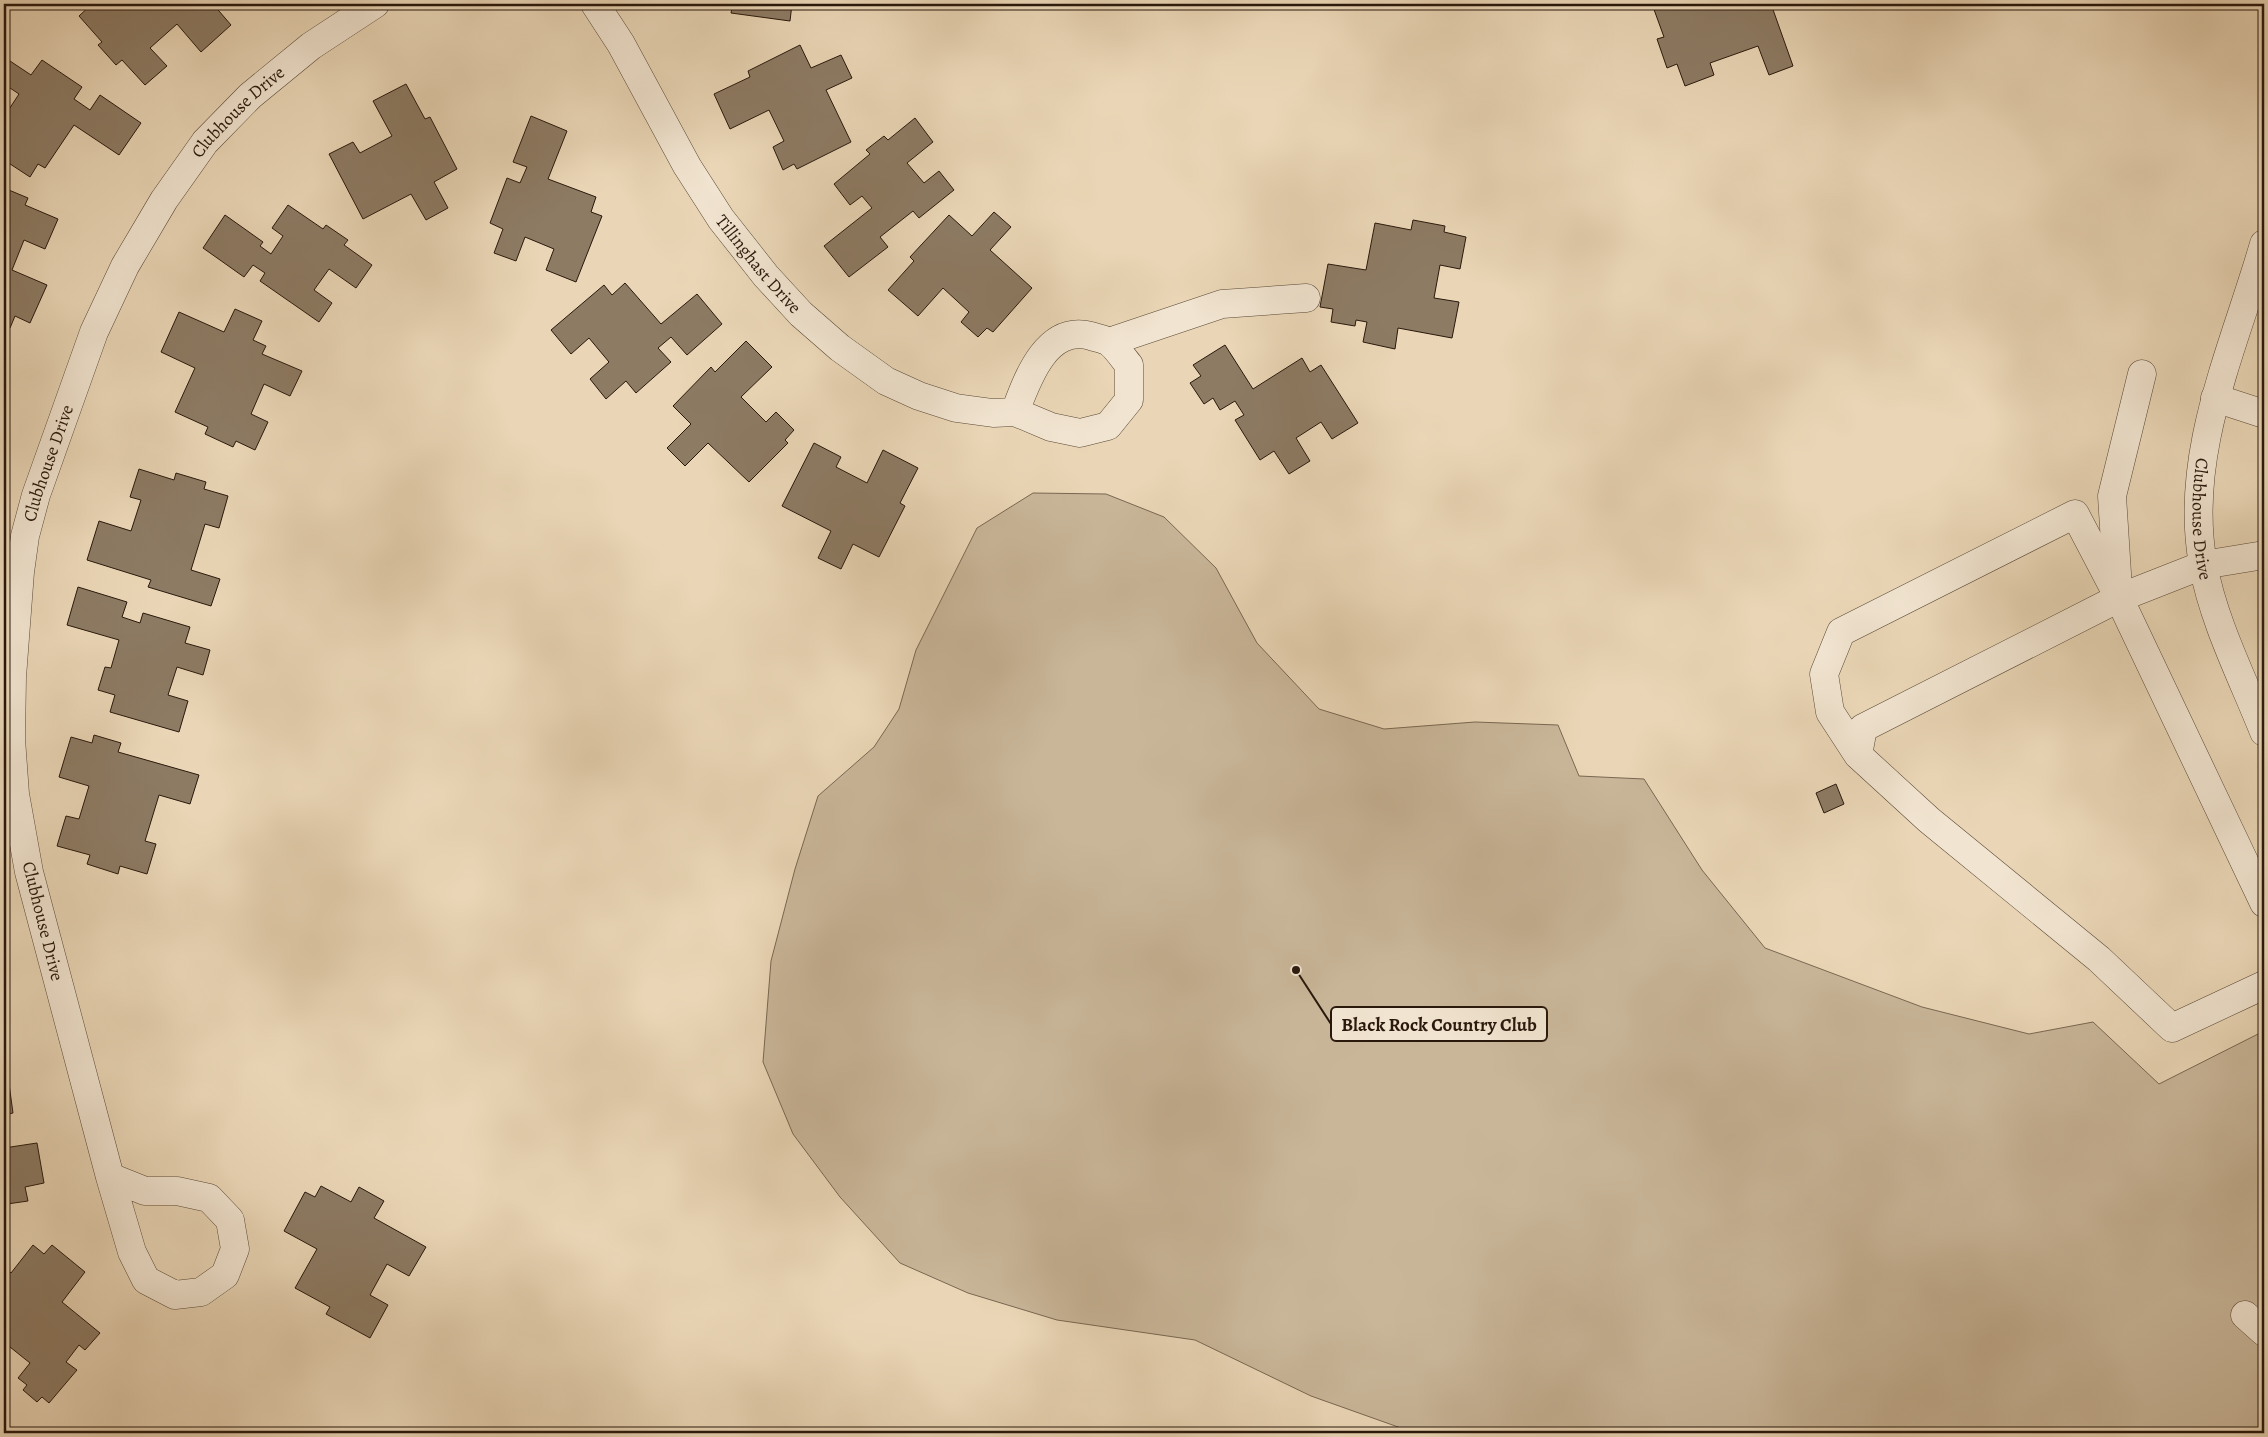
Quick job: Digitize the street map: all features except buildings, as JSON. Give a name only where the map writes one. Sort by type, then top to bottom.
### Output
[{"type":"street","name":"Clubhouse Drive","points":[[110,1177],[145,1191],[177,1190],[209,1198],[230,1220],[234,1249],[225,1275],[201,1292],[175,1295],[146,1280],[132,1252],[110,1177],[30,872],[15,794],[11,739],[12,677],[20,572],[25,536],[36,495],[94,332],[125,266],[164,200],[205,142],[250,96],[311,46],[375,4]]},
{"type":"street","name":"Tillinghast Drive","points":[[594,4],[621,44],[687,166],[721,219],[766,276],[802,314],[840,348],[886,381],[919,396],[956,408],[993,413],[1015,412],[1052,427],[1080,433],[1108,426],[1129,400],[1129,365],[1109,342]]},
{"type":"street","name":"Clubhouse Drive","points":[[2264,244],[2247,303],[2215,398],[2200,474],[2199,528],[2203,566],[2217,614],[2264,732]]},
{"type":"street","points":[[1015,412],[1027,379],[1038,360],[1056,341],[1081,334],[1109,342],[1222,304],[1306,298]]},
{"type":"street","points":[[2119,598],[2112,496],[2142,374]]},
{"type":"street","points":[[2215,398],[2264,414]]},
{"type":"street","points":[[2264,903],[2119,598],[2075,514],[1842,632],[1824,674],[1830,712],[1858,755],[1929,820],[2099,959],[2172,1028],[2264,985]]},
{"type":"street","points":[[1858,755],[1863,728],[2119,598],[2203,566],[2264,555]]},
{"type":"shaded area","points":[[1033,493],[1106,494],[1164,517],[1216,568],[1257,643],[1319,709],[1384,729],[1475,722],[1558,725],[1579,776],[1644,779],[1702,870],[1765,948],[1922,1007],[2029,1034],[2093,1022],[2159,1084],[2264,1031],[2264,1433],[1415,1433],[1311,1396],[1195,1340],[1057,1320],[968,1293],[900,1263],[840,1197],[793,1134],[763,1062],[771,961],[795,869],[818,796],[874,747],[899,709],[916,650],[977,528]]},
{"type":"place","name":"Black Rock Country Club","points":[[1296,970]]}]
